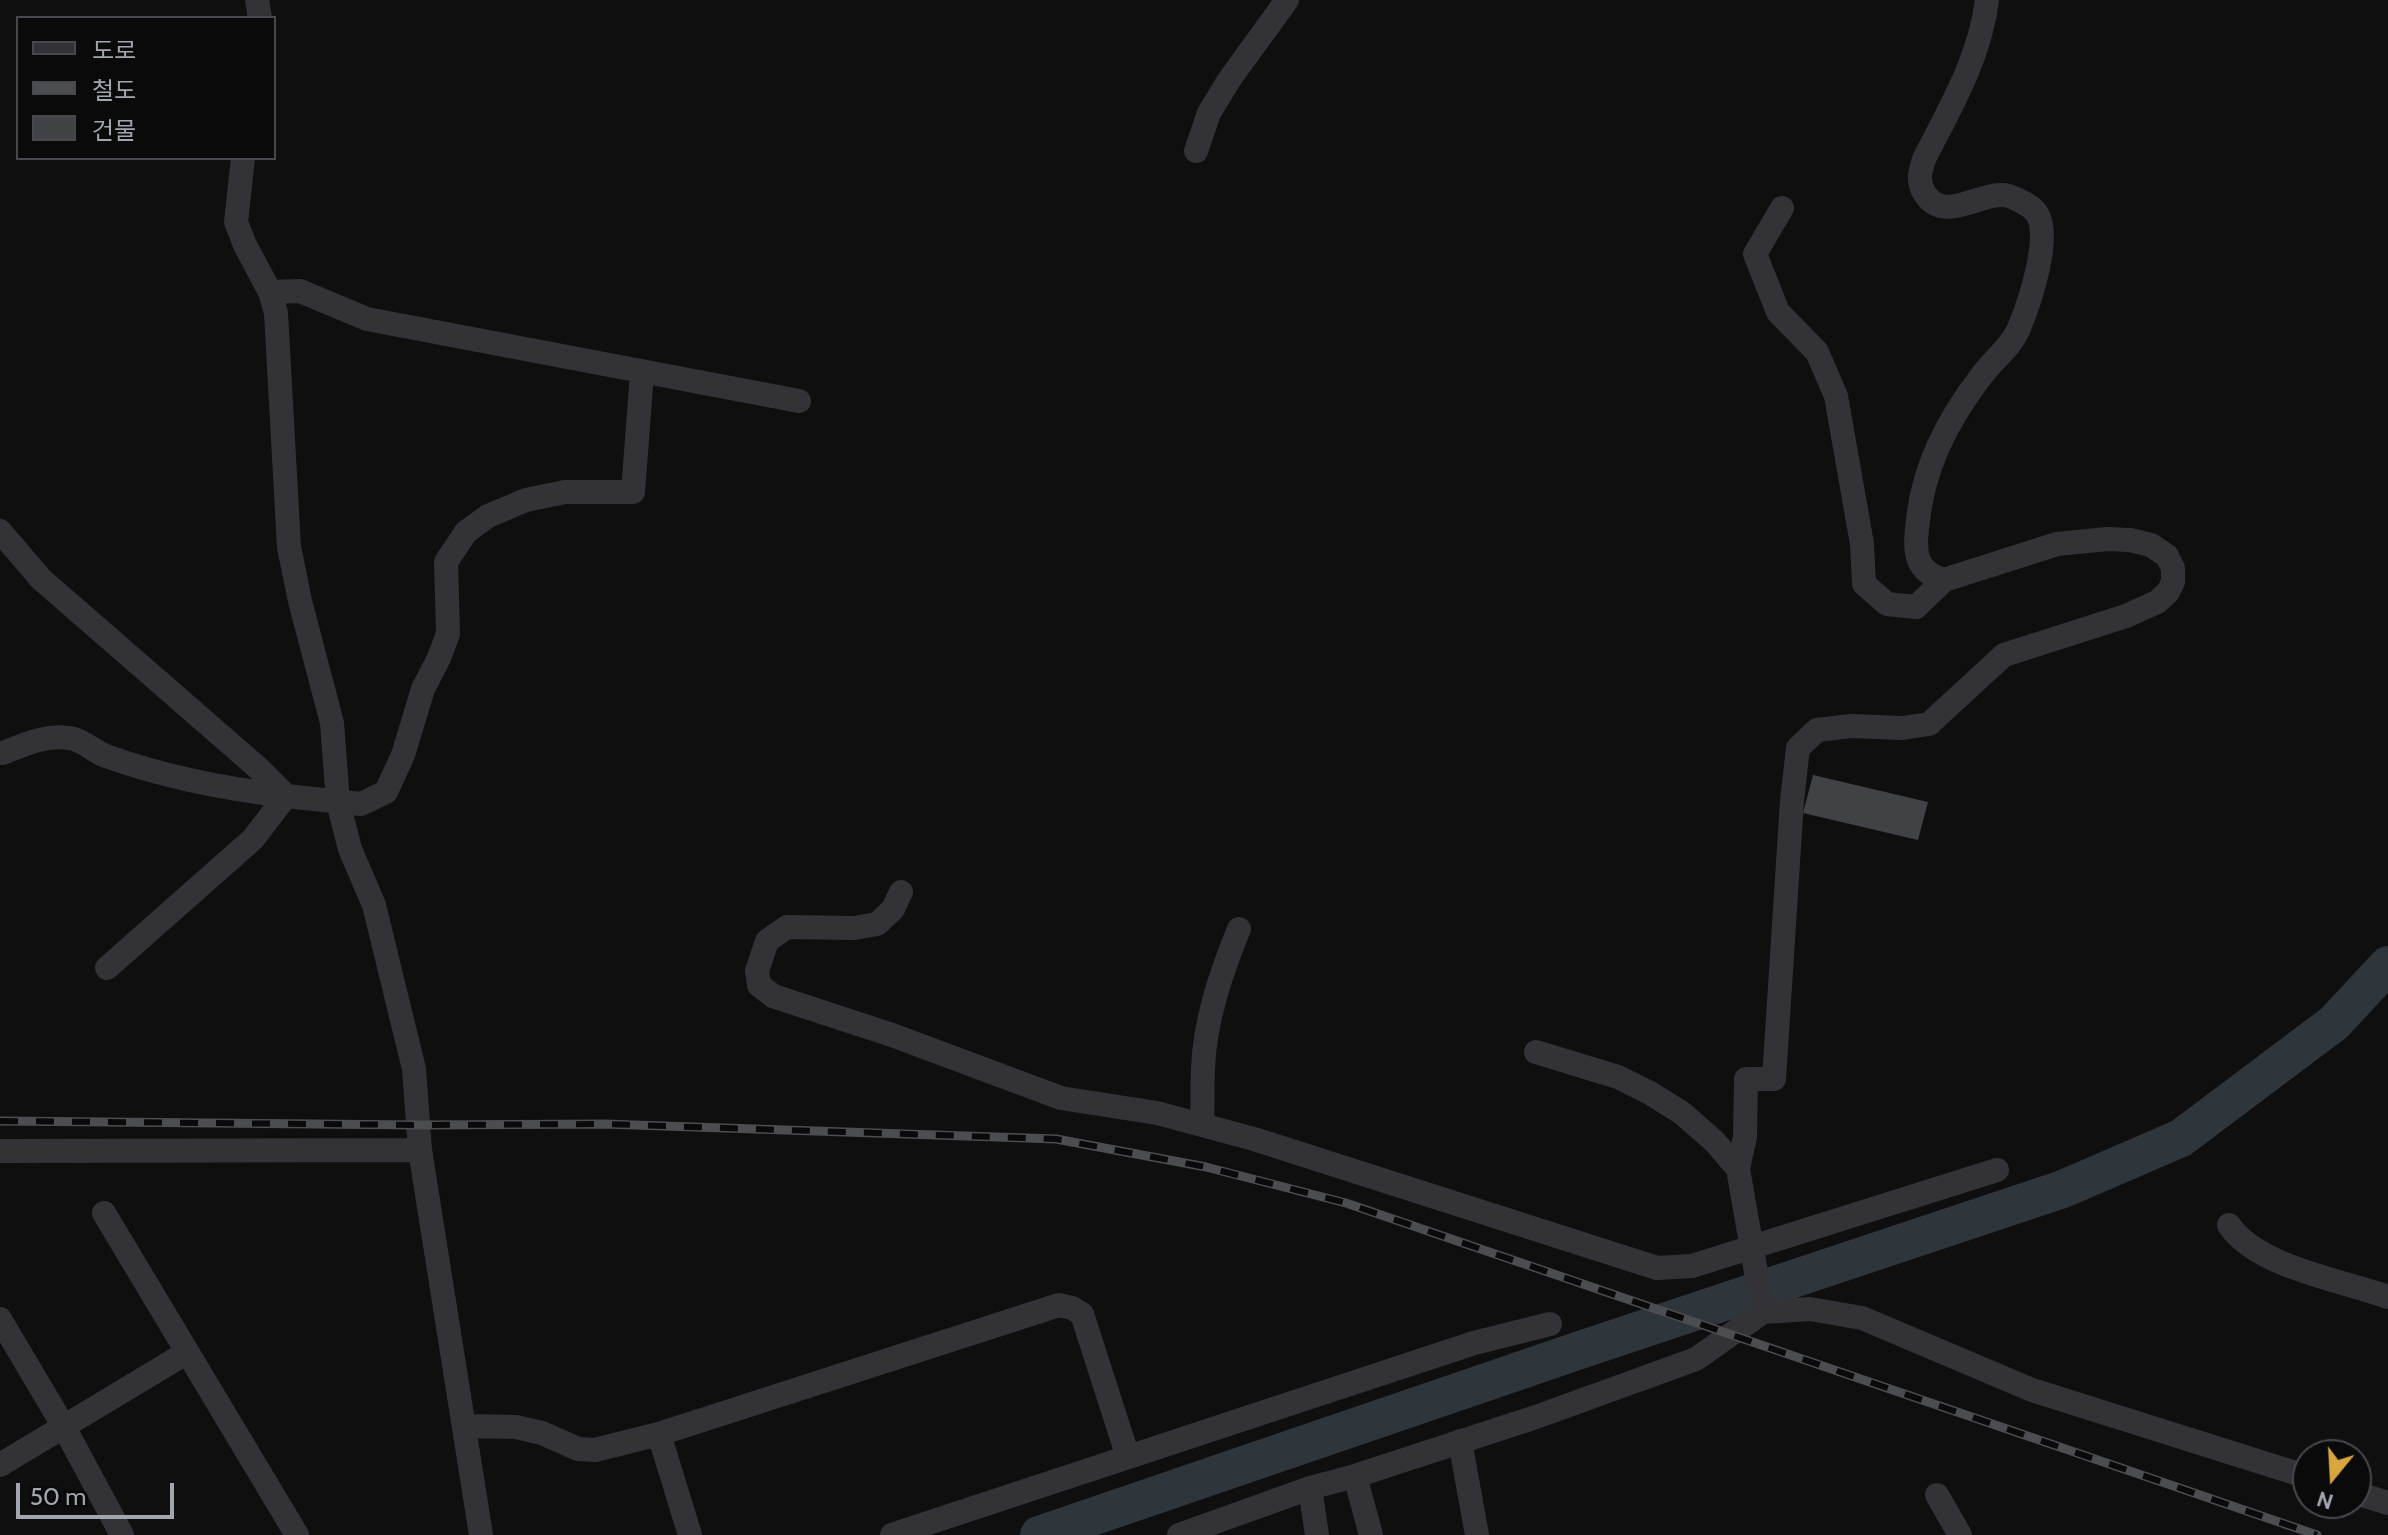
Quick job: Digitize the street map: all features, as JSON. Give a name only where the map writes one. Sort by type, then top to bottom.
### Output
[{"type":"street","points":[[1196,151],[1209,113],[1287,0]]},
{"type":"street","points":[[1944,580],[1931,576],[1917,560],[1915,541],[1919,505],[1929,464],[1960,403],[2018,330],[2041,260],[2042,234],[2037,213],[2023,203],[2008,196],[1986,196],[1955,206],[1941,206],[1927,198],[1921,188],[1919,176],[1924,159],[1976,54],[1984,28],[1987,0]]},
{"type":"street","points":[[243,160],[236,222],[270,292],[277,327],[289,547],[332,723],[338,802],[350,849],[374,905],[414,1069],[420,1150],[481,1535]]},
{"type":"street","points":[[1762,1305],[1738,1169],[1745,1137],[1746,1079],[1774,1079],[1798,748],[1817,730],[1851,726],[1902,728],[1929,724],[2004,655],[2126,616],[2157,602],[2173,582],[2173,568],[2167,556],[2151,545],[2107,539],[2057,544],[1944,580],[1916,607],[1887,604],[1864,584],[1862,544],[1836,396],[1817,352],[1778,312],[1755,254],[1782,208]]},
{"type":"street","points":[[270,292],[300,291],[367,319],[799,401]]},
{"type":"street","points":[[3,753],[40,738],[74,739],[104,756],[236,790],[361,804],[386,792],[403,755],[423,689],[448,634],[446,562],[466,532],[488,516],[526,500],[565,492],[633,492],[642,373]]},
{"type":"street","points":[[0,531],[41,579],[257,767],[286,796]]},
{"type":"street","points":[[107,968],[253,839],[286,796]]},
{"type":"street","points":[[901,892],[893,909],[877,924],[854,928],[787,927],[767,941],[757,971],[759,985],[773,996],[892,1035],[1061,1098],[1157,1113],[1254,1139],[1657,1268],[1692,1266],[1752,1252],[1997,1170]]},
{"type":"street","points":[[1202,1125],[1203,1066],[1210,1017],[1239,929]]},
{"type":"street","points":[[1536,1052],[1618,1077],[1650,1093],[1682,1113],[1715,1142],[1738,1169]]},
{"type":"street","points":[[0,1151],[420,1150]]},
{"type":"street","points":[[104,1213],[297,1535]]},
{"type":"street","points":[[2229,1225],[2236,1236],[2260,1253],[2388,1297]]},
{"type":"street","points":[[464,1426],[516,1427],[542,1433],[578,1449],[595,1450],[659,1434],[1059,1305],[1082,1314],[1128,1457]]},
{"type":"street","points":[[1179,1535],[1310,1488],[1536,1417],[1696,1359],[1762,1305],[1862,1318],[2032,1390],[2292,1472]]},
{"type":"street","points":[[0,1319],[64,1427],[118,1534]]},
{"type":"street","points":[[892,1535],[1474,1343],[1550,1324]]},
{"type":"street","points":[[0,1465],[186,1353]]},
{"type":"street","points":[[659,1434],[690,1535]]},
{"type":"street","points":[[1460,1441],[1477,1535]]},
{"type":"street","points":[[1355,1476],[1371,1535]]},
{"type":"street","points":[[1310,1488],[1317,1535]]},
{"type":"street","points":[[1937,1495],[1960,1535]]},
{"type":"building","points":[[1813,775],[1928,802],[1918,840],[1803,813]]},
{"type":"waterway","points":[[1039,1535],[2063,1189],[2181,1138],[2334,1023],[2388,965]]},
{"type":"railway","points":[[0,1121],[604,1124],[1056,1139],[1206,1167],[1346,1203],[2317,1535]]}]
